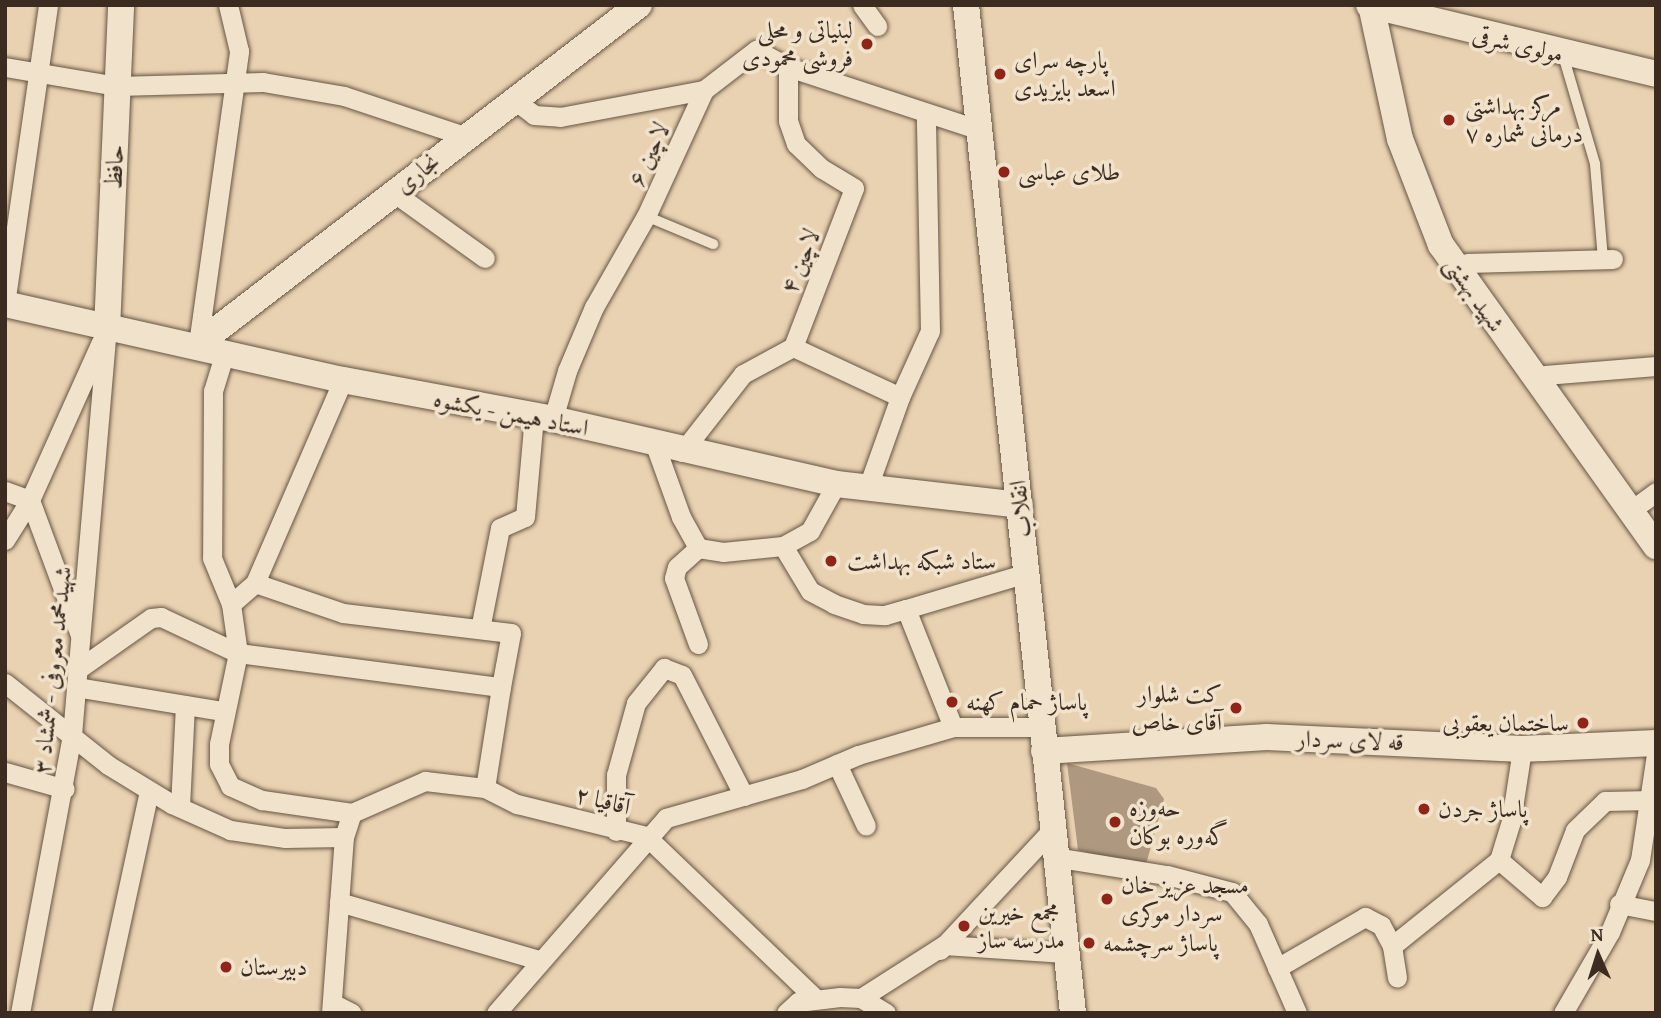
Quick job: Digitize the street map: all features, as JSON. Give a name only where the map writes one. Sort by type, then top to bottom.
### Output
[{"type":"street","points":[[5,304],[41,76],[48,5]]},
{"type":"street","name":"حافظ","points":[[107,329],[121,5]]},
{"type":"street","points":[[198,344],[239,41],[228,5]]},
{"type":"street","name":"نجاری","points":[[198,344],[464,136],[639,5]]},
{"type":"street","points":[[862,5],[877,26]]},
{"type":"street","name":"انقلاب","points":[[966,5],[1027,573],[1051,831],[1073,1013]]},
{"type":"street","name":"مولوی شرقی","points":[[1379,6],[1449,17],[1563,54],[1656,74]]},
{"type":"street","name":"شهید بهشتی","points":[[1379,6],[1420,167],[1467,263],[1545,375],[1651,506]]},
{"type":"street","name":"شهید بهشتی","points":[[1379,6],[1400,139],[1441,245],[1656,546]]},
{"type":"street","points":[[704,90],[756,50],[788,67],[926,115],[980,130]]},
{"type":"street","points":[[5,67],[41,76],[117,86],[232,80],[344,96],[464,136]]},
{"type":"street","name":"لاچین ۴","points":[[788,67],[788,121],[796,144],[822,169],[854,188],[793,347]]},
{"type":"street","name":"لاچین ۶","points":[[513,99],[534,115],[560,117],[704,90]]},
{"type":"street","name":"لاچین ۶","points":[[480,629],[500,528],[525,517],[544,418],[594,307],[646,216],[704,90]]},
{"type":"street","points":[[868,488],[900,397],[930,331],[926,115]]},
{"type":"street","points":[[393,192],[485,258]]},
{"type":"street","points":[[1467,263],[1608,259]]},
{"type":"street","name":"استاد هیمن - یکشوه","points":[[5,304],[107,329],[198,344],[343,380],[544,418],[682,452],[836,484],[1020,505]]},
{"type":"street","points":[[5,540],[30,500],[107,329]]},
{"type":"street","name":"شهیدمحمد معروفی - شمشاد ۳","points":[[20,1013],[65,789],[72,735],[107,329]]},
{"type":"street","points":[[682,452],[743,374],[793,347],[900,397]]},
{"type":"street","points":[[225,352],[213,391],[212,558],[231,604],[238,653],[223,710],[219,764],[230,786],[262,800],[352,813],[344,837],[331,1008],[352,1013]]},
{"type":"street","points":[[1545,375],[1656,366]]},
{"type":"street","points":[[231,604],[255,583],[343,380]]},
{"type":"street","points":[[655,445],[681,517],[698,548]]},
{"type":"street","points":[[698,548],[723,552],[783,546],[810,531],[836,484]]},
{"type":"street","points":[[5,491],[30,500],[82,640]]},
{"type":"street","points":[[783,546],[810,591],[834,604],[863,614],[885,615],[1027,573]]},
{"type":"street","points":[[698,548],[677,567],[674,578],[698,644]]},
{"type":"street","points":[[255,583],[343,613],[511,633],[513,638],[501,687],[485,788]]},
{"type":"street","points":[[906,609],[953,727]]},
{"type":"street","points":[[76,679],[151,618],[161,617],[238,653],[501,687]]},
{"type":"street","points":[[615,831],[616,775],[636,702],[663,668],[682,675],[744,796]]},
{"type":"street","points":[[76,679],[185,705],[223,710]]},
{"type":"street","points":[[5,682],[149,791],[230,830],[285,838],[344,837]]},
{"type":"street","points":[[180,807],[185,705]]},
{"type":"street","points":[[496,1013],[539,960],[600,895],[646,836],[666,818],[744,796],[953,727],[1043,739]]},
{"type":"street","name":"قه لای سردار","points":[[1043,739],[1267,737],[1522,749],[1656,743]]},
{"type":"street","points":[[1392,946],[1499,860],[1511,821],[1522,749]]},
{"type":"street","points":[[1563,1013],[1610,932],[1619,904],[1640,860],[1652,800],[1656,754]]},
{"type":"street","points":[[837,764],[866,826]]},
{"type":"street","points":[[5,772],[65,789]]},
{"type":"street","name":"آقاقیا ۲","points":[[352,813],[425,781],[485,788],[517,804],[615,831],[646,836],[814,997]]},
{"type":"street","points":[[101,1013],[149,791]]},
{"type":"street","points":[[1499,860],[1542,897],[1557,877],[1575,830],[1605,801],[1652,800]]},
{"type":"street","points":[[939,950],[1051,831]]},
{"type":"street","points":[[1054,857],[1220,886],[1232,892],[1258,924],[1297,1013]]},
{"type":"street","points":[[340,902],[539,960]]},
{"type":"street","points":[[1619,904],[1656,911]]},
{"type":"street","points":[[1277,968],[1365,917],[1381,925],[1392,946],[1397,978]]},
{"type":"street","points":[[861,998],[944,945],[1065,953]]},
{"type":"street","points":[[786,1013],[798,1002],[814,997],[861,998],[886,1013]]},
{"type":"lane","points":[[1563,54],[1595,164],[1608,259]]},
{"type":"lane","points":[[646,216],[713,244]]},
{"type":"shaded area","name":"حه‌وزه گه‌وره بوکان","points":[[1067,763],[1156,788],[1164,799],[1145,868],[1078,850]]},
{"type":"place","name":"لبنیاتی و محلی فروشی محمودی","points":[[867,44]]},
{"type":"place","name":"پارچه سرای اسعد بایزیدی","points":[[1000,74]]},
{"type":"place","name":"مرکز بهداشتی درمانی شماره ۷","points":[[1449,120]]},
{"type":"place","name":"طلای عباسی","points":[[1004,172]]},
{"type":"place","name":"ستاد شبکه بهداشت","points":[[831,561]]},
{"type":"place","name":"پاساژ حمام کهنه","points":[[952,702]]},
{"type":"place","name":"کت شلوار آقای خاص","points":[[1236,708]]},
{"type":"place","name":"ساختمان یعقوبی","points":[[1583,723]]},
{"type":"place","name":"پاساژ جردن","points":[[1424,809]]},
{"type":"place","name":"حه‌وزه گه‌وره بوکان","points":[[1115,822]]},
{"type":"place","name":"مسجد عزیز خان سردار موکری","points":[[1107,899]]},
{"type":"place","name":"مجمع خیرین مدرسه ساز","points":[[964,926]]},
{"type":"place","name":"پاساژ سرچشمه","points":[[1089,943]]},
{"type":"place","name":"دبیرستان","points":[[226,967]]}]
